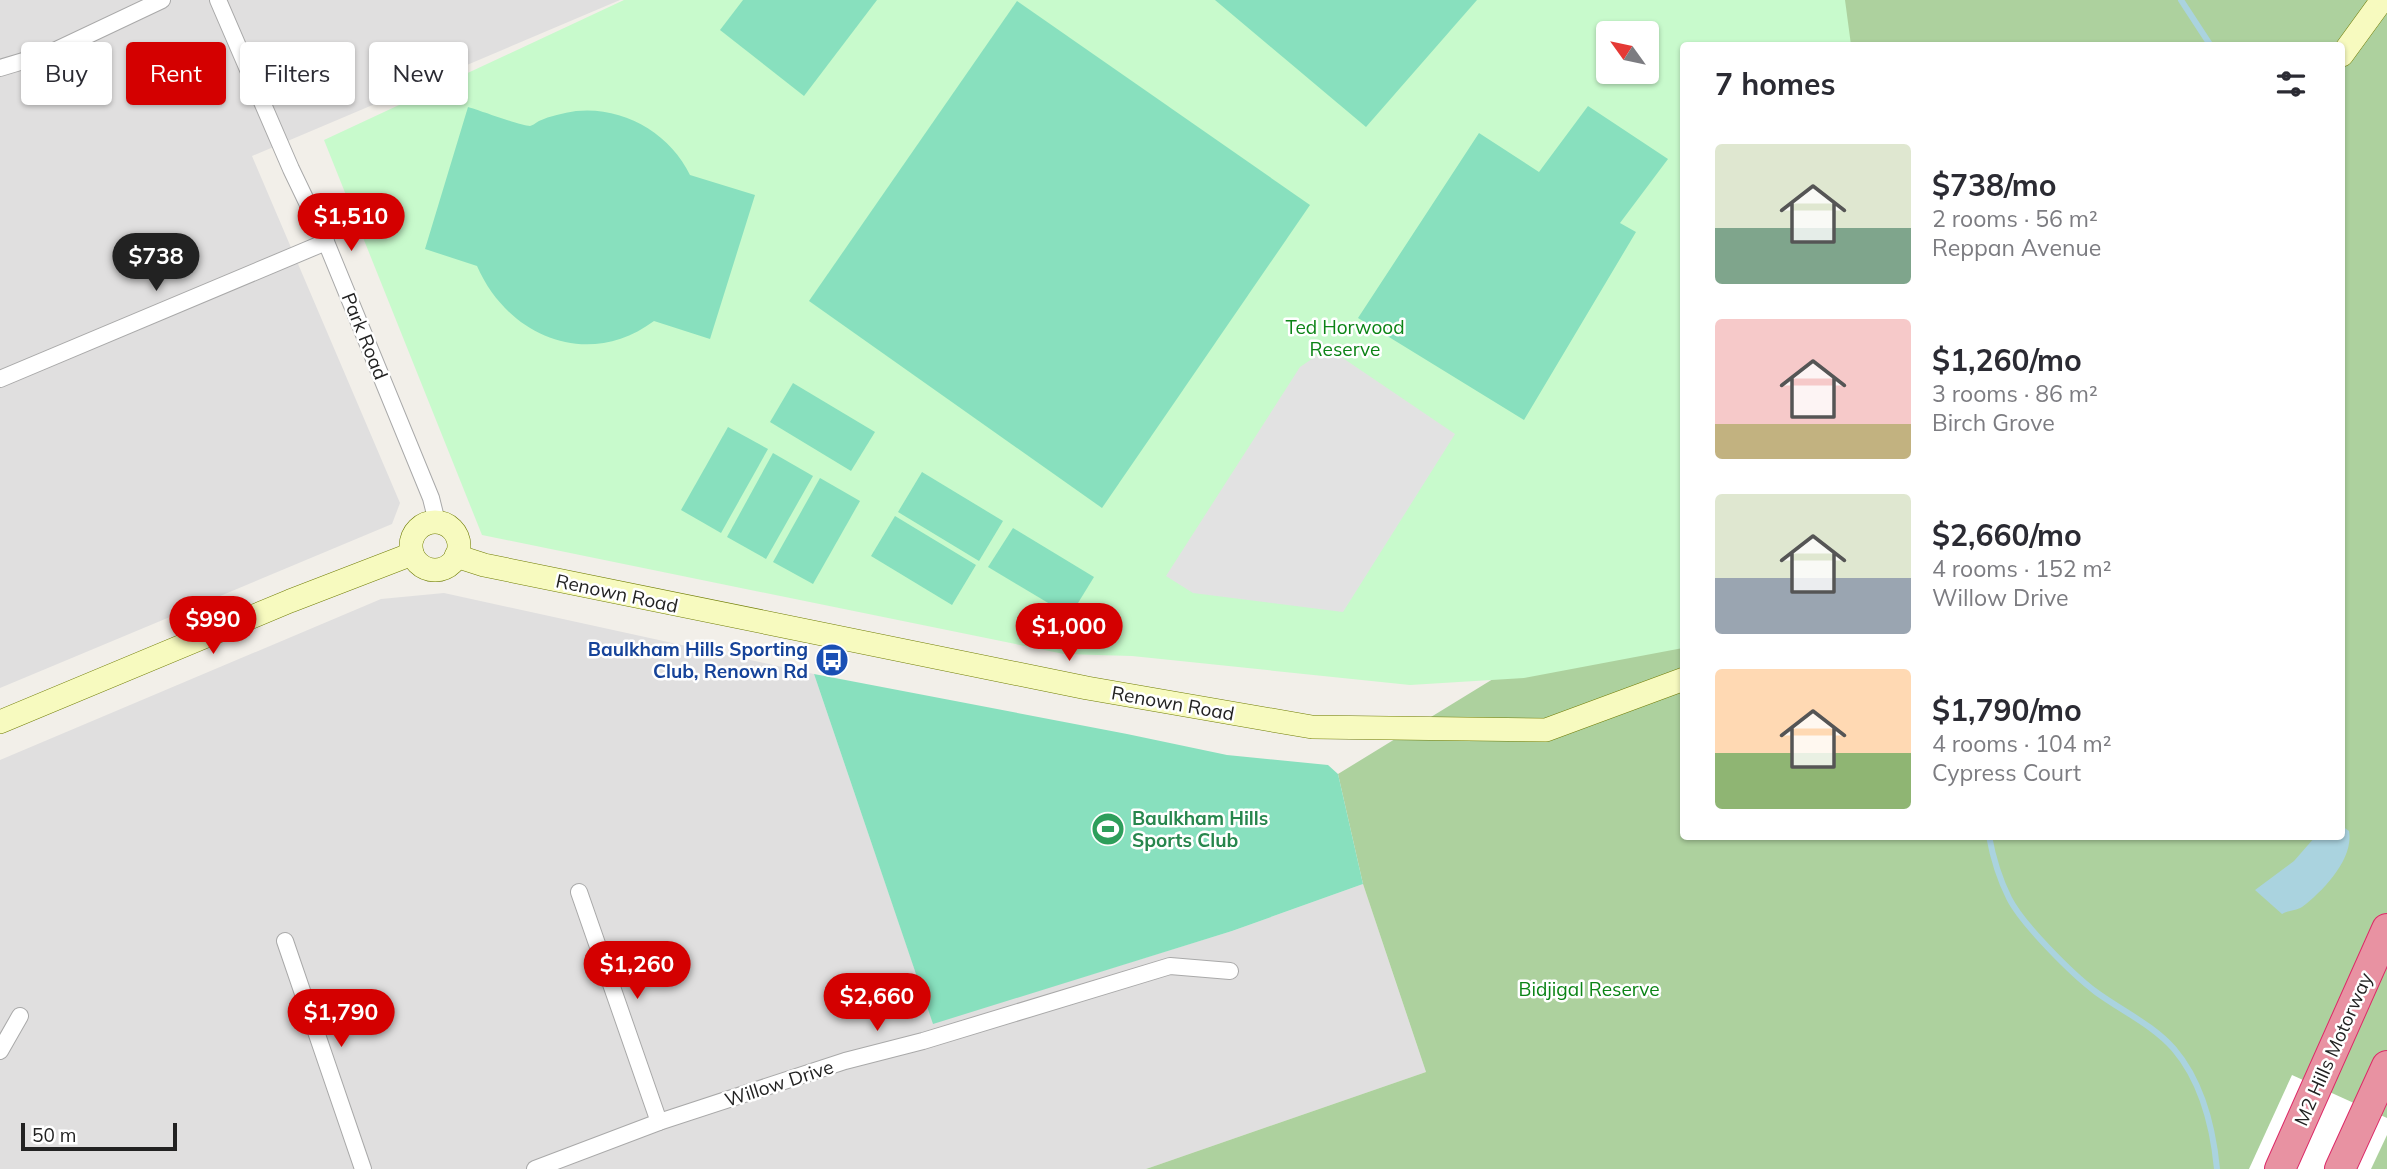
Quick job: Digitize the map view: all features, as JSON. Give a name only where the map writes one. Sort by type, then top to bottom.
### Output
[{"type":"highway","name":"M2 Hills Motorway","points":[[2280,1169],[2387,929]]},
{"type":"highway","points":[[2340,1169],[2387,1066]]},
{"type":"main road","points":[[2345,51],[2382,0]]},
{"type":"main road","points":[[429,523],[444,524],[455,534],[458,541],[457,556],[446,567],[430,570],[422,566],[412,554],[412,537],[417,530],[429,523]]},
{"type":"main road","points":[[0,722],[289,601],[412,554]]},
{"type":"main road","name":"Renown Road","points":[[457,556],[484,565],[1087,688],[1312,727],[1546,730],[1680,680]]},
{"type":"street","points":[[0,68],[50,53],[162,0]]},
{"type":"street","name":"Park Road","points":[[218,0],[291,169],[327,242],[431,498],[437,522]]},
{"type":"street","points":[[0,379],[327,242]]},
{"type":"street","points":[[579,892],[659,1122]]},
{"type":"street","points":[[285,941],[363,1169]]},
{"type":"street","name":"Willow Drive","points":[[536,1169],[659,1122],[845,1061],[923,1041],[1170,965],[1230,971]]},
{"type":"street","points":[[0,1051],[20,1016]]},
{"type":"shaded area","points":[[0,0],[620,0],[468,64],[468,42],[369,42],[369,105],[372,105],[252,156],[400,503],[392,524],[0,688]]},
{"type":"shaded area","points":[[1328,348],[1455,434],[1343,612],[1193,593],[1166,576],[1300,367]]},
{"type":"shaded area","points":[[444,593],[814,674],[933,1023],[1232,931],[1363,884],[1426,1072],[1146,1169],[0,1169],[0,760],[381,599]]},
{"type":"green space","name":"Ted Horwood Reserve","points":[[624,0],[1845,0],[1851,42],[1680,42],[1680,649],[1524,678],[1410,685],[1132,656],[1064,654],[482,535],[324,140],[399,105],[468,105],[468,73]]},
{"type":"green space","points":[[743,0],[877,0],[804,96],[720,30]]},
{"type":"green space","points":[[1215,0],[1477,0],[1366,127]]},
{"type":"green space","name":"Bidjigal Reserve","points":[[1701,0],[2387,0],[2387,1169],[1146,1169],[1426,1072],[1363,884],[1338,774],[1640,589],[1680,527],[1680,840],[2345,840],[2345,42],[1757,42]]},
{"type":"green space","points":[[1017,1],[1310,205],[1102,508],[809,301]]},
{"type":"green space","points":[[1588,106],[1668,159],[1620,223],[1636,232],[1524,420],[1358,318],[1479,133],[1539,172]]},
{"type":"green space","points":[[468,107],[530,126],[576,111],[611,113],[643,125],[658,135],[681,160],[690,175],[755,195],[710,339],[654,321],[629,336],[603,343],[577,344],[552,338],[529,328],[508,311],[491,291],[477,266],[425,249]]},
{"type":"green space","points":[[793,383],[875,432],[851,471],[770,422]]},
{"type":"green space","points":[[728,427],[768,449],[721,533],[681,510]]},
{"type":"green space","points":[[773,453],[813,476],[766,559],[727,537]]},
{"type":"green space","points":[[922,472],[1003,521],[979,561],[898,512]]},
{"type":"green space","points":[[820,478],[860,501],[813,584],[773,562]]},
{"type":"green space","points":[[895,516],[976,565],[952,605],[871,556]]},
{"type":"green space","points":[[1013,528],[1094,577],[1070,616],[988,567]]},
{"type":"green space","name":"Baulkham Hills Sports Club","points":[[814,674],[1227,755],[1328,765],[1338,774],[1363,884],[1232,931],[933,1024]]},
{"type":"water","points":[[2345,828],[2349,831],[2347,852],[2335,874],[2302,907],[2282,914],[2255,890],[2294,861],[2312,840],[2345,840]]},
{"type":"pier","points":[[2292,1075],[2387,1118],[2387,1135],[2371,1169],[2249,1169]]},
{"type":"waterway","points":[[2181,0],[2208,42]]},
{"type":"waterway","points":[[1990,840],[2009,898],[2036,934],[2086,984],[2166,1040],[2184,1062],[2204,1106],[2213,1137],[2217,1169]]},
{"type":"place","name":"Baulkham Hills Sporting Club, Renown Rd","points":[[832,660]]},
{"type":"place","name":"Baulkham Hills Sports Club","points":[[1108,829]]}]
